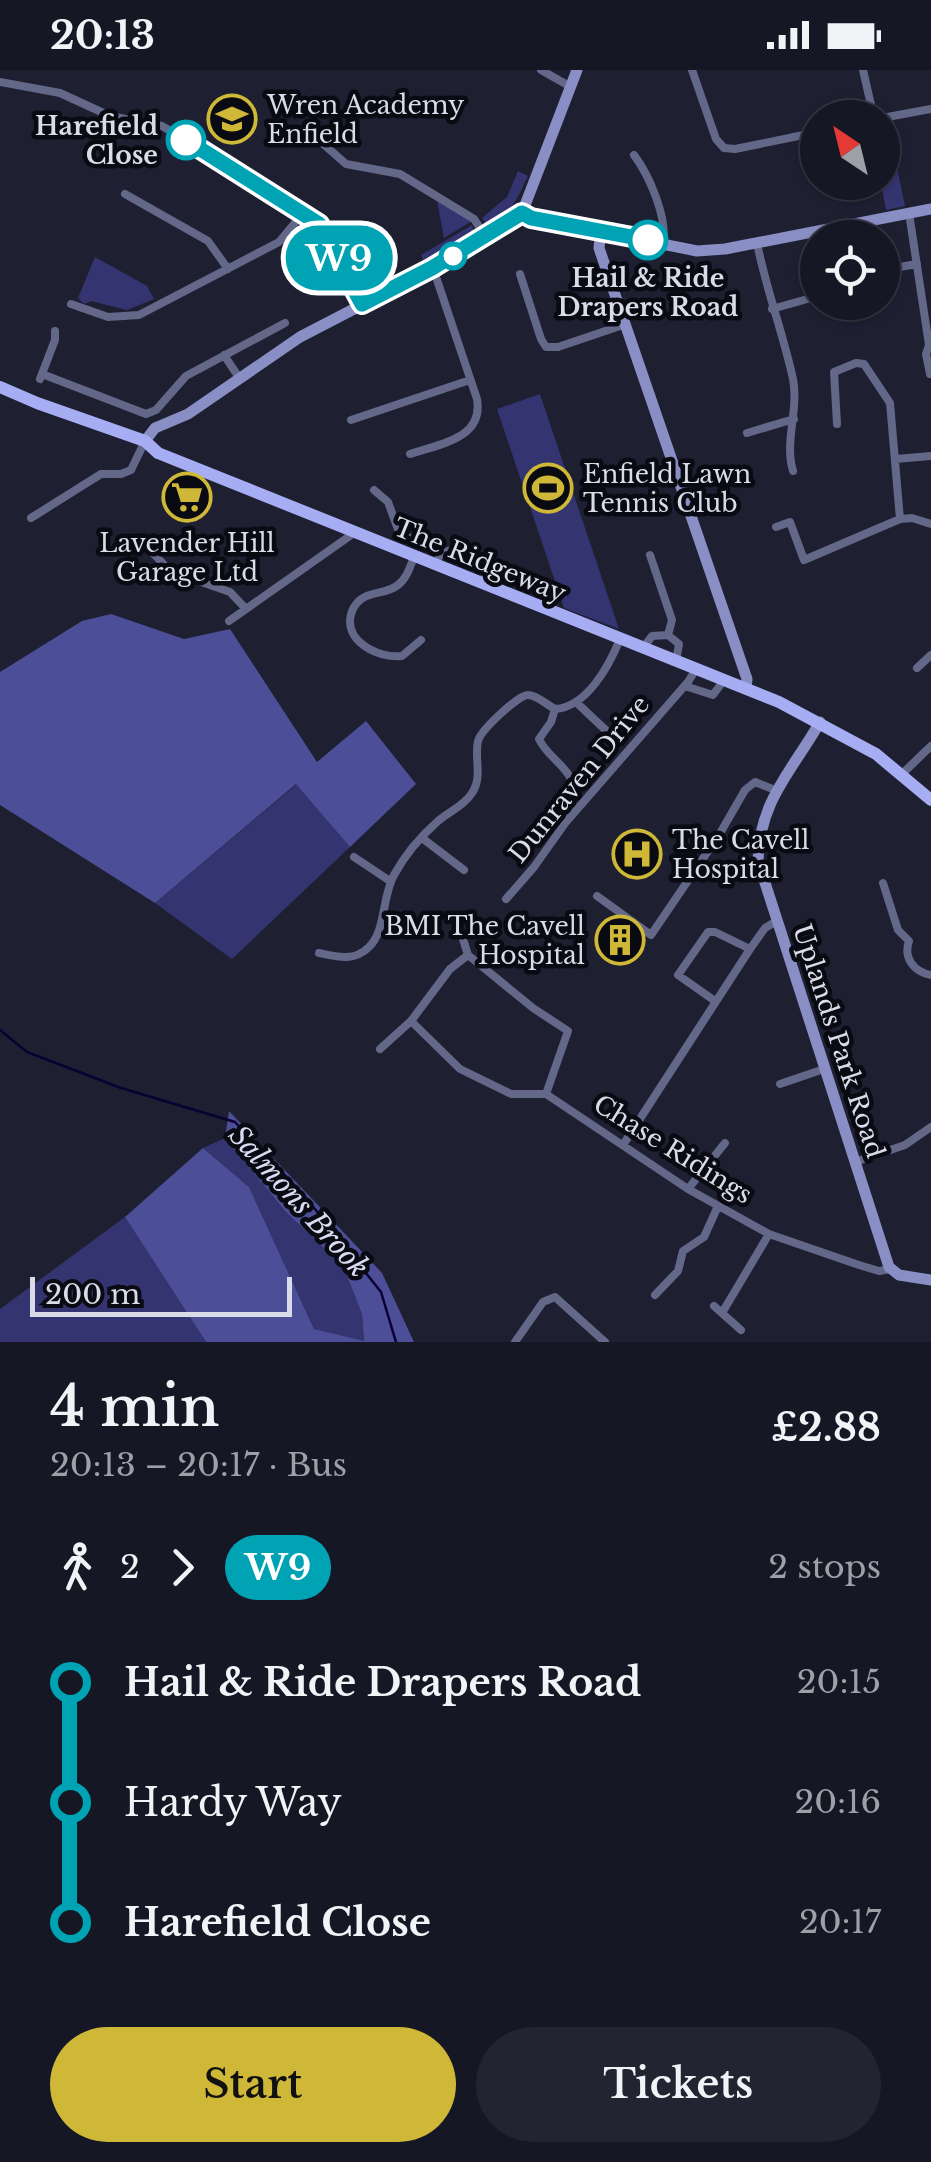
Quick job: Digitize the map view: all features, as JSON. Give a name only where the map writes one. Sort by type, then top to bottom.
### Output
[{"type":"main road","name":"The Ridgeway","points":[[0,386],[37,404],[145,441],[158,454],[487,588],[746,689],[865,747],[931,800]]},
{"type":"street","points":[[541,70],[571,86]]},
{"type":"street","points":[[32,518],[97,476],[131,470],[155,428],[188,414],[300,337],[432,268],[522,213],[577,70]]},
{"type":"street","points":[[692,70],[716,139],[724,148],[800,136]]},
{"type":"street","points":[[863,70],[870,100]]},
{"type":"street","points":[[0,82],[60,93],[110,116],[162,126],[304,212],[324,230],[362,304]]},
{"type":"street","points":[[900,115],[931,109]]},
{"type":"street","points":[[320,142],[346,164],[400,174],[474,220],[486,237]]},
{"type":"street","points":[[634,155],[664,225],[663,244]]},
{"type":"street","points":[[125,194],[208,242],[228,270]]},
{"type":"street","points":[[522,213],[697,251],[931,209]]},
{"type":"street","points":[[72,304],[108,318],[139,315],[285,238],[304,212]]},
{"type":"street","points":[[909,213],[930,374]]},
{"type":"street","points":[[601,230],[600,248],[747,678],[746,689]]},
{"type":"street","points":[[757,243],[792,378],[794,419],[788,454],[793,471]]},
{"type":"street","points":[[900,267],[917,264]]},
{"type":"street","points":[[410,454],[460,437],[472,428],[478,406],[432,268]]},
{"type":"street","points":[[520,274],[546,346],[558,347],[626,324]]},
{"type":"street","points":[[772,309],[800,301]]},
{"type":"street","points":[[55,331],[41,377],[146,414],[156,410],[186,376],[285,323]]},
{"type":"street","points":[[224,355],[240,379]]},
{"type":"street","points":[[838,424],[834,372],[856,363],[864,364],[890,404],[900,518]]},
{"type":"street","points":[[350,420],[470,380]]},
{"type":"street","points":[[747,434],[794,419]]},
{"type":"street","points":[[896,459],[931,456]]},
{"type":"street","points":[[374,490],[388,502],[400,535],[475,559],[485,574],[487,588]]},
{"type":"street","points":[[776,527],[790,522],[804,560],[900,518],[931,524]]},
{"type":"street","points":[[229,621],[354,533]]},
{"type":"street","points":[[151,551],[170,570],[230,592],[246,609]]},
{"type":"street","points":[[436,566],[443,551]]},
{"type":"street","points":[[650,555],[672,620],[668,634]]},
{"type":"street","points":[[414,557],[402,582],[391,590],[368,594],[353,609],[350,619],[359,642],[378,654],[402,656],[421,640]]},
{"type":"street","points":[[642,648],[652,636],[668,634],[679,644],[676,661]]},
{"type":"street","points":[[319,953],[342,958],[366,951],[374,941],[390,880],[409,851],[475,788],[478,741],[486,729],[523,696],[533,695],[555,709],[576,703],[609,665],[620,639]]},
{"type":"street","points":[[917,668],[931,655]]},
{"type":"street","name":"Dunraven Drive","points":[[506,899],[696,669]]},
{"type":"street","name":"Dunraven Drive","points":[[685,686],[714,695],[724,680]]},
{"type":"street","points":[[576,703],[614,738]]},
{"type":"street","points":[[555,709],[539,739],[542,747],[565,767],[571,780]]},
{"type":"street","name":"Uplands Park Road","points":[[820,722],[775,790],[762,820],[758,861],[891,1270]]},
{"type":"street","points":[[902,774],[931,746]]},
{"type":"street","points":[[597,896],[651,935],[745,790],[754,782],[775,790]]},
{"type":"street","points":[[422,838],[464,870]]},
{"type":"street","points":[[354,857],[390,880]]},
{"type":"street","points":[[882,883],[898,930],[909,941],[909,960],[917,970],[931,975]]},
{"type":"street","points":[[623,1145],[750,949],[765,928],[776,922]]},
{"type":"street","points":[[715,1001],[678,976],[708,932],[750,949]]},
{"type":"street","points":[[462,936],[468,955],[533,1008],[572,1029],[546,1094]]},
{"type":"street","points":[[380,1049],[411,1021],[450,969],[468,955]]},
{"type":"street","name":"Chase Ridings","points":[[411,1021],[460,1069],[485,1084],[511,1094],[546,1094],[688,1189],[769,1234],[879,1271],[891,1270],[898,1275],[931,1280]]},
{"type":"street","points":[[780,1084],[824,1069]]},
{"type":"street","points":[[855,1162],[906,1145],[931,1127]]},
{"type":"street","points":[[688,1189],[725,1143]]},
{"type":"street","points":[[655,1296],[678,1271],[683,1251],[704,1237],[718,1206]]},
{"type":"street","points":[[741,1330],[718,1310],[769,1234]]},
{"type":"street","points":[[515,1342],[548,1298],[562,1300],[605,1342]]},
{"type":"shaded area","points":[[518,171],[528,176],[517,198],[502,217],[488,226],[482,218],[507,197]]},
{"type":"shaded area","points":[[900,182],[905,206],[886,210],[884,200],[900,200]]},
{"type":"shaded area","points":[[437,201],[472,221],[444,238]]},
{"type":"shaded area","points":[[472,225],[474,233],[424,262],[421,255]]},
{"type":"shaded area","points":[[95,257],[147,286],[154,299],[127,310],[91,301],[84,304],[78,298]]},
{"type":"shaded area","name":"Enfield Lawn Tennis Club","points":[[540,394],[619,629],[564,608],[497,409]]},
{"type":"shaded area","points":[[111,614],[184,639],[230,629],[317,762],[366,721],[416,784],[350,847],[296,784],[155,903],[0,805],[0,672],[82,621]]},
{"type":"shaded area","points":[[297,784],[350,847],[232,959],[155,903]]},
{"type":"shaded area","points":[[229,1111],[382,1273],[414,1342],[206,1342],[125,1217],[203,1148],[249,1187],[314,1329],[364,1341],[362,1314],[343,1266],[286,1212],[225,1138]]},
{"type":"shaded area","points":[[225,1138],[286,1212],[343,1266],[362,1314],[364,1342],[314,1329],[249,1187],[203,1148]]},
{"type":"shaded area","points":[[125,1217],[206,1342],[0,1342],[0,1309]]},
{"type":"waterway","name":"Salmons Brook","points":[[0,1030],[27,1052],[121,1088],[235,1122],[307,1199],[381,1292],[396,1342]]},
{"type":"bus line","name":"W9","points":[[186,140],[319,224],[362,304],[432,268],[522,213],[531,218],[648,240]]},
{"type":"place","name":"Wren Academy Enfield","points":[[232,119]]},
{"type":"place","name":"Harefield Close","points":[[186,140]]},
{"type":"place","name":"Hail & Ride Drapers Road","points":[[648,240]]},
{"type":"place","name":"Enfield Lawn Tennis Club","points":[[548,488]]},
{"type":"place","name":"Lavender Hill Garage Ltd","points":[[187,497]]},
{"type":"place","name":"The Cavell Hospital","points":[[637,854]]},
{"type":"place","name":"BMI The Cavell Hospital","points":[[620,940]]}]
